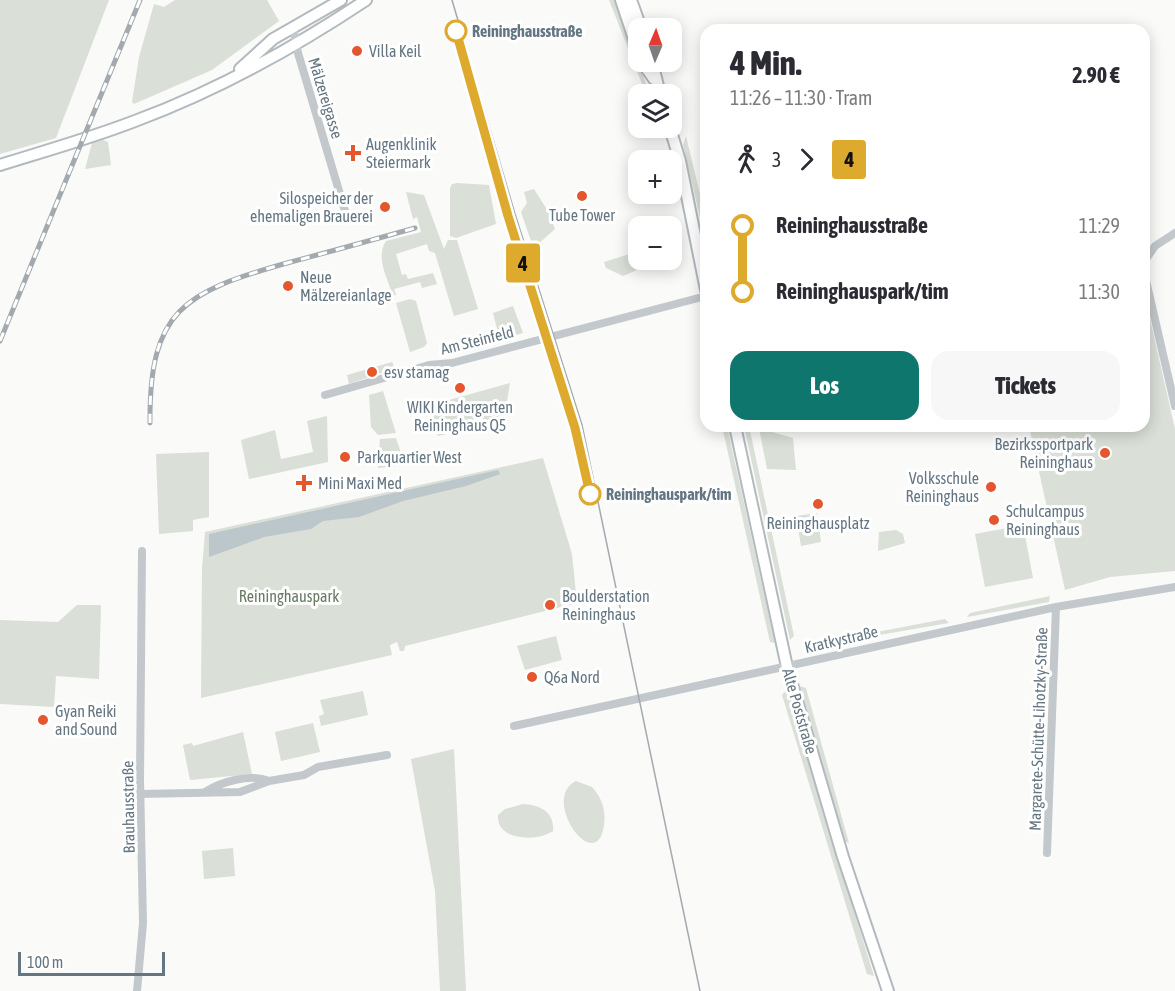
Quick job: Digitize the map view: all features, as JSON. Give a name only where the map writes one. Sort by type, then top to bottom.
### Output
[{"type":"main road","points":[[234,76],[259,50],[293,27],[341,0]]},
{"type":"main road","points":[[0,165],[136,121],[234,76],[366,0]]},
{"type":"main road","points":[[621,0],[628,21]]},
{"type":"main road","points":[[631,0],[637,18]]},
{"type":"main road","points":[[649,72],[656,81]]},
{"type":"main road","points":[[654,72],[657,84]]},
{"type":"main road","points":[[673,138],[680,161],[700,260]]},
{"type":"main road","name":"Alte Poststraße","points":[[736,432],[787,667],[837,837],[888,991]]},
{"type":"street","name":"Mälzereigasse","points":[[293,27],[345,211]]},
{"type":"street","points":[[1150,250],[1166,236],[1175,233]]},
{"type":"street","name":"Am Steinfeld","points":[[325,395],[429,364],[452,363],[700,298]]},
{"type":"street","points":[[1150,298],[1175,406]]},
{"type":"street","name":"Brauhausstraße","points":[[137,991],[143,923],[140,794],[142,550]]},
{"type":"street","name":"Kratkystraße","points":[[514,726],[1056,607],[1175,587]]},
{"type":"street","name":"Margarete-Schütte-Lihotzky-Straße","points":[[1047,852],[1056,607]]},
{"type":"street","points":[[140,794],[205,792],[221,783],[238,780],[269,781],[304,775],[318,767],[349,760],[368,760],[387,755]]},
{"type":"green space","points":[[0,0],[109,0],[56,138],[0,154]]},
{"type":"green space","points":[[175,0],[267,0],[279,21],[212,70],[134,104],[132,102],[139,57],[154,4],[164,7]]},
{"type":"green space","points":[[609,0],[614,0],[628,37],[628,48]]},
{"type":"green space","points":[[637,72],[642,72],[646,84],[642,84]]},
{"type":"green space","points":[[686,136],[700,194],[700,217],[683,145]]},
{"type":"green space","points":[[103,140],[108,142],[111,165],[85,169],[92,143]]},
{"type":"green space","points":[[452,184],[489,185],[496,224],[456,238],[450,236],[450,188]]},
{"type":"green space","points":[[534,189],[548,211],[555,229],[537,245],[531,241],[521,212],[527,203],[524,192]]},
{"type":"green space","points":[[406,192],[424,195],[444,249],[448,240],[457,240],[478,309],[454,316],[435,253],[429,251],[427,244],[396,254],[402,275],[406,274],[408,279],[433,273],[437,284],[422,288],[420,282],[394,289],[396,295],[393,296],[382,261],[386,241],[421,232],[417,217],[413,219]]},
{"type":"green space","points":[[628,254],[628,270],[637,270],[623,276],[606,268],[604,262]]},
{"type":"green space","points":[[410,299],[416,301],[427,343],[424,347],[410,352],[396,303]]},
{"type":"green space","points":[[513,306],[523,333],[500,340],[493,313]]},
{"type":"green space","name":"Bezirkssportpark Reininghaus","points":[[1150,319],[1175,429],[1175,571],[1110,577],[1065,590],[1030,432],[1150,432]]},
{"type":"green space","name":"esv stamag","points":[[392,362],[395,368],[349,384],[347,375]]},
{"type":"green space","points":[[510,383],[505,413],[500,422],[438,436],[431,405]]},
{"type":"green space","points":[[383,391],[396,433],[378,435],[371,427],[369,395]]},
{"type":"green space","points":[[327,416],[328,462],[249,479],[241,440],[275,430],[281,459],[313,452],[307,421]]},
{"type":"green space","points":[[723,432],[728,432],[775,643],[770,642]]},
{"type":"green space","points":[[745,432],[750,432],[794,636],[790,640]]},
{"type":"green space","points":[[760,432],[773,432],[793,438],[796,470],[767,469]]},
{"type":"green space","points":[[396,438],[405,465],[378,468],[380,439]]},
{"type":"green space","points":[[209,452],[209,517],[193,520],[193,531],[159,534],[156,454]]},
{"type":"green space","name":"Reininghauspark","points":[[543,458],[572,554],[577,603],[405,646],[404,651],[400,651],[397,642],[390,645],[392,655],[201,698],[202,569],[205,532]]},
{"type":"green space","points":[[817,513],[821,542],[801,546],[796,516]]},
{"type":"green space","points":[[1023,525],[1033,578],[985,587],[975,534]]},
{"type":"green space","points":[[896,530],[903,534],[905,543],[878,551],[879,532]]},
{"type":"green space","points":[[1050,596],[1049,602],[967,617],[970,613]]},
{"type":"green space","points":[[77,605],[101,605],[99,679],[56,676],[54,707],[0,704],[0,620],[58,622]]},
{"type":"green space","points":[[945,619],[949,623],[815,646],[809,645]]},
{"type":"green space","points":[[556,636],[562,660],[525,670],[517,646]]},
{"type":"green space","points":[[800,686],[806,688],[849,843],[843,841]]},
{"type":"green space","points":[[786,690],[874,976],[867,974],[782,695]]},
{"type":"green space","points":[[363,691],[368,715],[321,726],[319,716],[324,714],[320,700]]},
{"type":"green space","points":[[313,723],[320,752],[281,761],[275,732]]},
{"type":"green space","points":[[243,732],[252,774],[190,780],[183,745],[192,743],[193,746]]},
{"type":"green space","points":[[454,749],[466,991],[440,991],[435,891],[411,759]]},
{"type":"green space","points":[[576,781],[592,787],[604,809],[604,825],[599,839],[591,843],[582,839],[567,817],[564,803],[566,790]]},
{"type":"green space","points":[[523,804],[535,806],[549,814],[553,831],[546,835],[528,838],[503,830],[499,824],[498,815],[505,809]]},
{"type":"green space","points":[[233,848],[235,876],[204,879],[202,851]]},
{"type":"shaded area","points":[[498,470],[500,474],[466,486],[403,501],[359,517],[323,521],[311,529],[264,537],[209,557],[209,534]]},
{"type":"tram line","points":[[452,0],[515,214],[582,425],[700,991]]},
{"type":"tram line","name":"4","points":[[456,31],[508,216],[575,428],[590,494]]},
{"type":"railway","points":[[0,341],[140,0]]},
{"type":"railway","points":[[150,423],[151,385],[156,354],[166,330],[180,312],[198,297],[222,284],[252,274],[415,228]]},
{"type":"place","name":"Reininghausstraße","points":[[456,31]]},
{"type":"place","name":"Villa Keil","points":[[357,51]]},
{"type":"place","name":"Augenklinik Steiermark","points":[[353,153]]},
{"type":"place","name":"Tube Tower","points":[[582,196]]},
{"type":"place","name":"Silospeicher der ehemaligen Brauerei","points":[[385,207]]},
{"type":"place","name":"Neue Mälzereianlage","points":[[288,286]]},
{"type":"place","name":"esv stamag","points":[[372,372]]},
{"type":"place","name":"WIKI Kindergarten Reininghaus Q5","points":[[460,388]]},
{"type":"place","name":"Bezirkssportpark Reininghaus","points":[[1105,453]]},
{"type":"place","name":"Parkquartier West","points":[[345,457]]},
{"type":"place","name":"Mini Maxi Med","points":[[304,483]]},
{"type":"place","name":"Volksschule Reininghaus","points":[[991,487]]},
{"type":"place","name":"Reininghauspark/tim","points":[[590,494]]},
{"type":"place","name":"Reininghausplatz","points":[[818,504]]},
{"type":"place","name":"Schulcampus Reininghaus","points":[[994,520]]},
{"type":"place","name":"Boulderstation Reininghaus","points":[[550,605]]},
{"type":"place","name":"Q6a Nord","points":[[532,677]]},
{"type":"place","name":"Gyan Reiki and Sound","points":[[43,720]]}]
